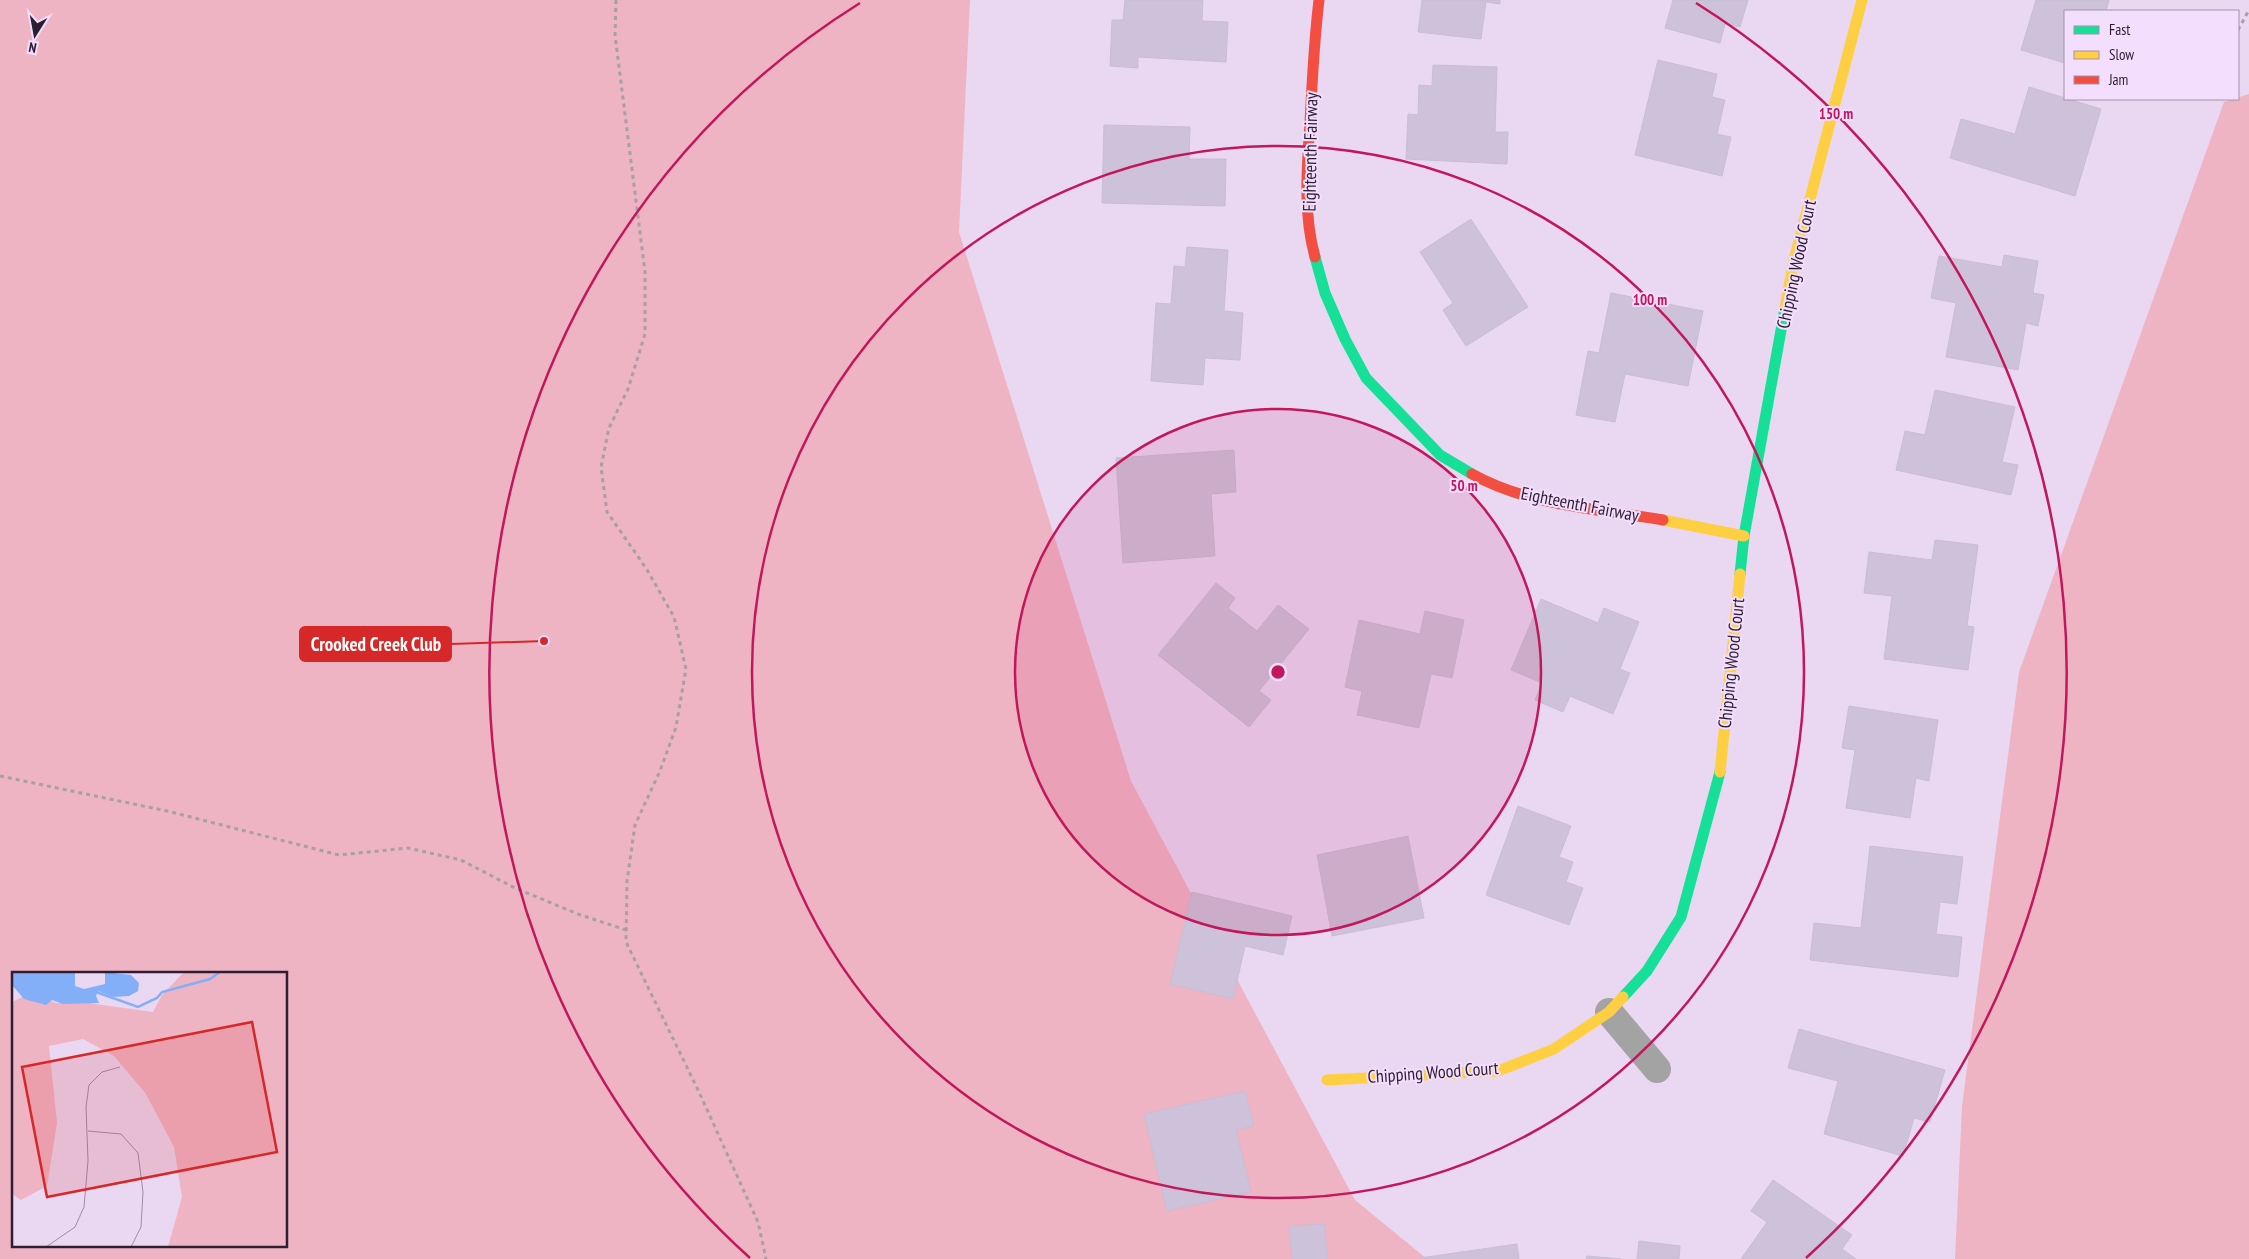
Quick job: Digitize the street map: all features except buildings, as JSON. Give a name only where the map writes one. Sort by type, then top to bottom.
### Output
[{"type":"street","name":"Eighteenth Fairway","points":[[1319,0],[1314,42],[1306,187],[1312,247],[1325,293],[1345,339],[1366,378],[1440,455],[1485,481],[1537,499],[1682,523],[1744,536]]},
{"type":"street","name":"Chipping Wood Court","points":[[1327,1080],[1498,1071],[1554,1049],[1609,1012],[1647,971],[1680,917],[1721,769],[1744,536],[1794,260],[1862,0]]},
{"type":"street","points":[[1609,1012],[1658,1069]]},
{"type":"path","points":[[616,0],[615,35],[645,272],[645,334],[628,389],[609,428],[601,467],[607,512],[646,568],[674,617],[686,669],[676,727],[660,770],[635,825],[627,881],[626,942],[699,1092],[758,1222],[766,1259]]},
{"type":"path","points":[[2239,28],[2249,10]]},
{"type":"path","points":[[0,776],[167,812],[339,855],[408,848],[460,860],[515,888],[578,914],[626,930]]},
{"type":"shaded area","points":[[0,0],[970,0],[959,232],[1131,781],[1355,1200],[1427,1259],[0,1259]]},
{"type":"shaded area","points":[[2249,94],[2249,1259],[1955,1259],[1962,1106],[2019,672],[2224,102],[2239,100],[2239,97]]},
{"type":"traffic: fast","points":[[1315,257],[1325,293],[1345,339],[1366,378],[1440,455],[1472,474]]},
{"type":"traffic: fast","points":[[1740,574],[1744,536],[1785,308]]},
{"type":"traffic: fast","points":[[1623,997],[1647,971],[1681,917],[1720,772]]},
{"type":"traffic: slow","points":[[1785,308],[1794,260],[1862,0]]},
{"type":"traffic: slow","points":[[1663,520],[1744,536]]},
{"type":"traffic: slow","points":[[1720,772],[1740,574]]},
{"type":"traffic: slow","points":[[1327,1080],[1498,1071],[1554,1049],[1609,1012],[1623,997]]},
{"type":"traffic: jam","points":[[1315,257],[1307,207],[1307,173],[1313,61],[1319,0]]},
{"type":"traffic: jam","points":[[1472,474],[1494,485],[1541,500],[1663,520]]},
{"type":"place","name":"Crooked Creek Club","points":[[544,641]]}]
